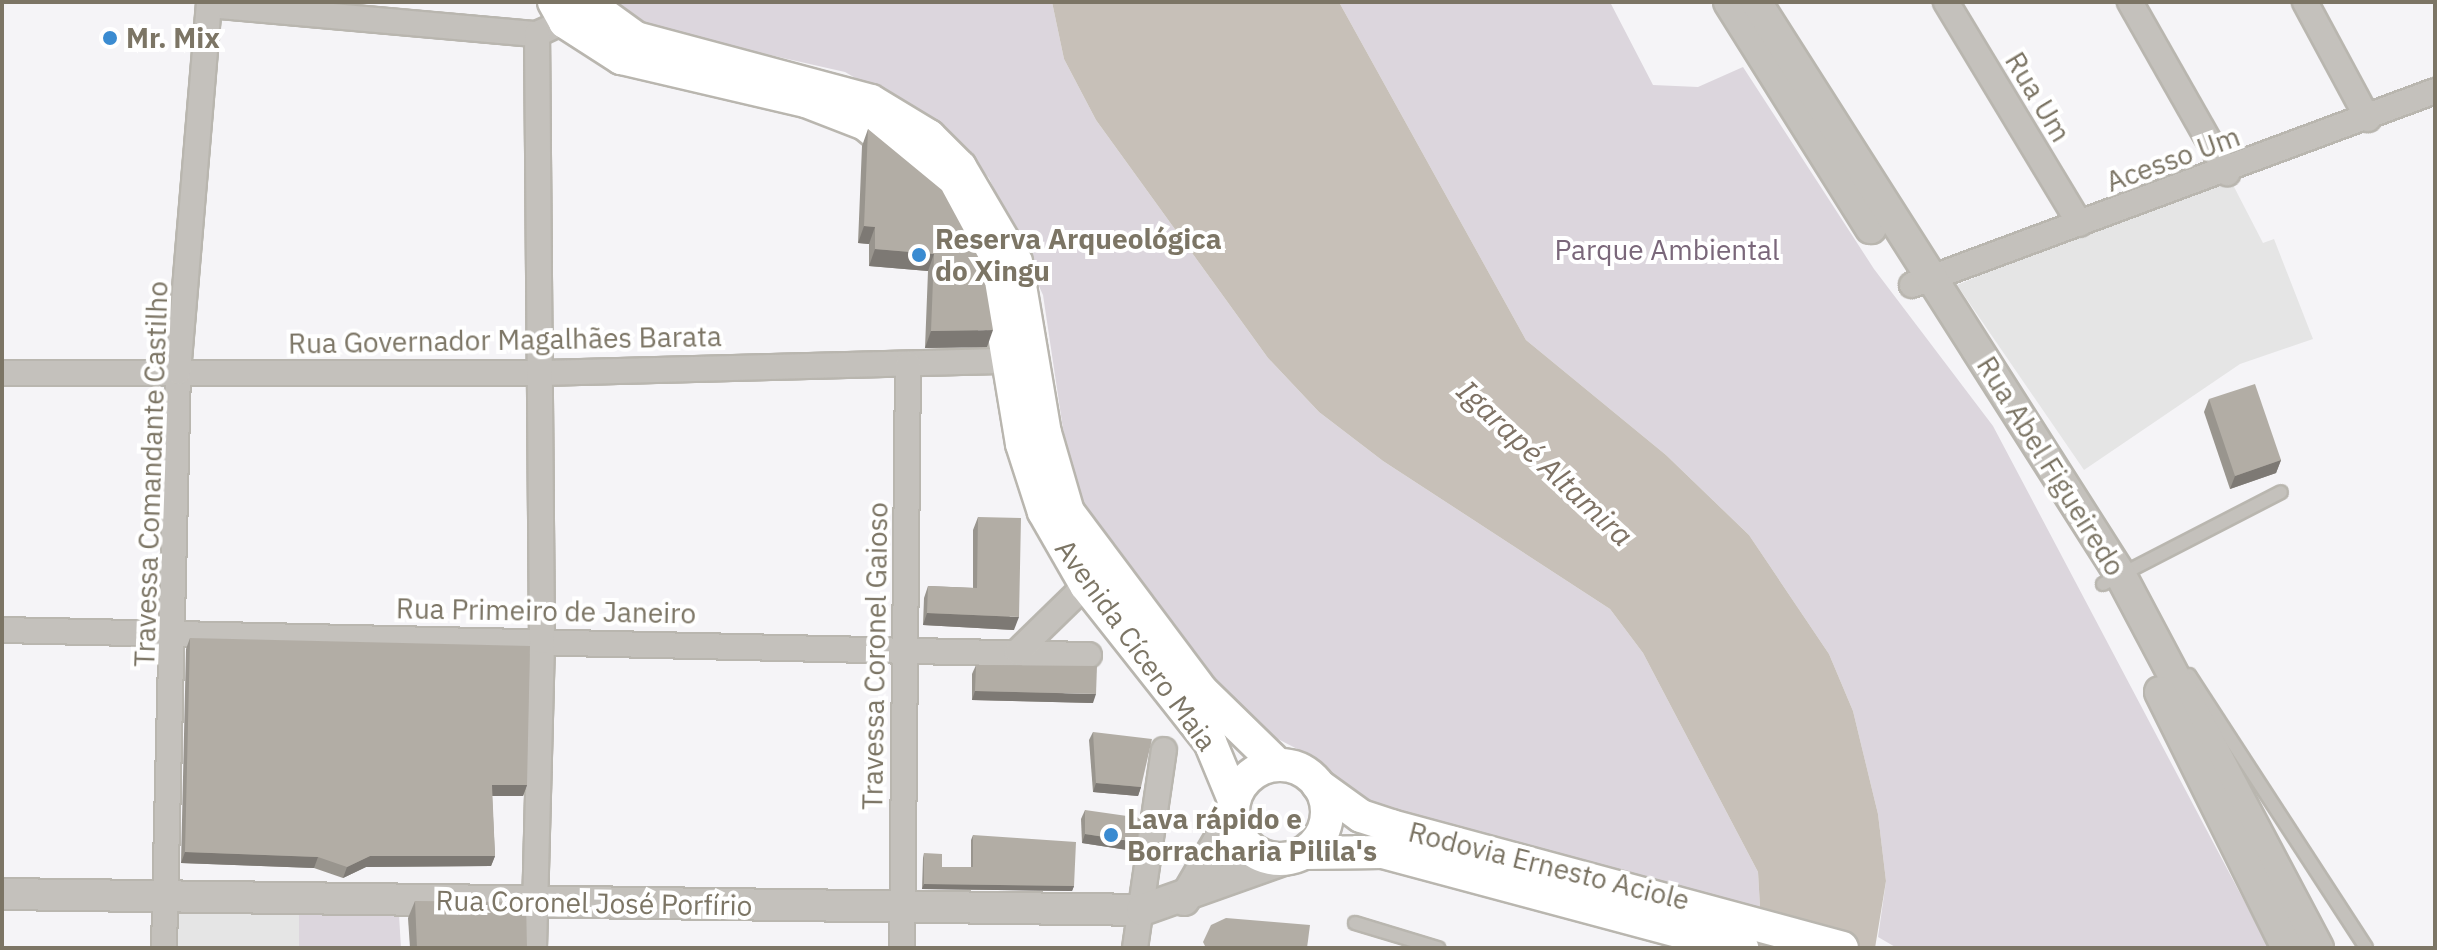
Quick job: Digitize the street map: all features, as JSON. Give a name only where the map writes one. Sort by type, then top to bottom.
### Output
[{"type":"main road","name":"Avenida Cícero Maia","points":[[560,15],[621,58],[806,101],[898,145],[972,222],[994,275],[1032,480],[1086,585],[1210,742],[1234,808]]},
{"type":"main road","name":"Avenida Cícero Maia","points":[[560,15],[871,101],[929,136],[960,167],[1016,262],[1045,433],[1068,512],[1201,690],[1278,765]]},
{"type":"main road","points":[[1278,765],[1318,785],[1327,815],[1297,856],[1259,854],[1234,808],[1250,775],[1278,765]]},
{"type":"main road","name":"Rodovia Ernesto Aciole","points":[[1318,785],[1361,816],[1739,937]]},
{"type":"main road","name":"Rodovia Ernesto Aciole","points":[[1297,856],[1383,852],[1739,937]]},
{"type":"main road","points":[[1739,937],[1842,948]]},
{"type":"street","name":"Rua Abel Figueiredo","points":[[1730,2],[1765,69],[1920,281],[2115,577],[2318,948]]},
{"type":"street","name":"Rua Abel Figueiredo","points":[[1756,2],[1920,281]]},
{"type":"street","name":"Rua Um","points":[[1946,2],[2080,224]]},
{"type":"street","points":[[2130,2],[2227,173]]},
{"type":"street","points":[[2305,2],[2368,119]]},
{"type":"street","points":[[209,3],[560,15],[542,373],[542,641],[534,948]]},
{"type":"street","name":"Travessa Comandante Castilho","points":[[164,948],[176,633],[178,372],[209,3]]},
{"type":"street","name":"Acesso Um","points":[[1920,281],[2227,173],[2435,91]]},
{"type":"street","name":"Rua Governador Magalhães Barata","points":[[2,373],[542,373],[1009,361]]},
{"type":"street","name":"Travessa Coronel Gaioso","points":[[902,948],[908,364]]},
{"type":"street","name":"Rua Abel Figueiredo","points":[[2115,577],[2287,948]]},
{"type":"street","points":[[1017,652],[1086,585]]},
{"type":"street","name":"Rua Primeiro de Janeiro","points":[[2,630],[1089,655]]},
{"type":"street","points":[[1135,948],[1164,750]]},
{"type":"street","points":[[1184,900],[1234,808]]},
{"type":"street","name":"Rua Coronel José Porfírio","points":[[2,894],[1142,910],[1184,900],[1297,856]]},
{"type":"lane","points":[[2281,492],[2115,577],[2366,948]]},
{"type":"lane","points":[[1355,923],[1438,948]]},
{"type":"shaded area","points":[[2231,181],[2263,243],[2274,239],[2313,339],[2240,364],[2084,470],[1957,285],[2145,206]]},
{"type":"shaded area","points":[[178,908],[299,913],[299,948],[176,948]]},
{"type":"green space","points":[[611,2],[1052,2],[1064,59],[1096,120],[1268,358],[1319,412],[1383,461],[1610,609],[1643,653],[1758,872],[1760,907],[1359,799],[1315,758],[1243,721],[1095,529],[1069,469],[1043,295],[989,178],[947,131],[845,72],[659,30]]},
{"type":"green space","name":"Parque Ambiental","points":[[1339,2],[1610,2],[1653,85],[1698,87],[1743,67],[1874,269],[1993,426],[2269,948],[1897,948],[1878,937],[1886,881],[1878,814],[1853,711],[1829,654],[1749,535],[1666,455],[1526,340]]},
{"type":"green space","points":[[299,913],[399,915],[401,948],[299,948]]},
{"type":"water","name":"Igarapé Altamira","points":[[1052,2],[1339,2],[1526,340],[1666,455],[1749,535],[1829,654],[1853,711],[1878,814],[1886,881],[1875,948],[1747,948],[1760,907],[1758,872],[1643,653],[1610,609],[1383,461],[1319,412],[1268,358],[1096,120],[1064,59]]},
{"type":"building","name":"Reserva Arqueológica do Xingu","points":[[868,129],[942,190],[982,264],[993,330],[931,331],[934,254],[875,249],[875,227],[864,226]]},
{"type":"building","points":[[2255,384],[2281,460],[2235,476],[2209,399]]},
{"type":"building","points":[[978,517],[1021,518],[1019,617],[927,613],[928,586],[977,588]]},
{"type":"building","points":[[190,638],[530,646],[527,785],[492,785],[495,856],[370,856],[347,867],[318,857],[185,852]]},
{"type":"building","points":[[976,665],[1097,666],[1096,694],[975,691]]},
{"type":"building","points":[[1093,732],[1152,739],[1141,787],[1096,783]]},
{"type":"building","points":[[1085,810],[1141,818],[1137,842],[1085,834]]},
{"type":"building","points":[[973,835],[1076,842],[1074,886],[924,884],[924,853],[942,854],[942,867],[973,867]]},
{"type":"building","points":[[415,901],[526,902],[527,948],[417,948]]},
{"type":"building","points":[[1226,918],[1310,925],[1307,948],[1206,948],[1203,942],[1211,925]]},
{"type":"place","name":"Mr. Mix","points":[[110,38]]},
{"type":"place","name":"Reserva Arqueológica do Xingu","points":[[919,255]]},
{"type":"place","name":"Lava rápido e Borracharia Pilila's","points":[[1111,835]]}]
